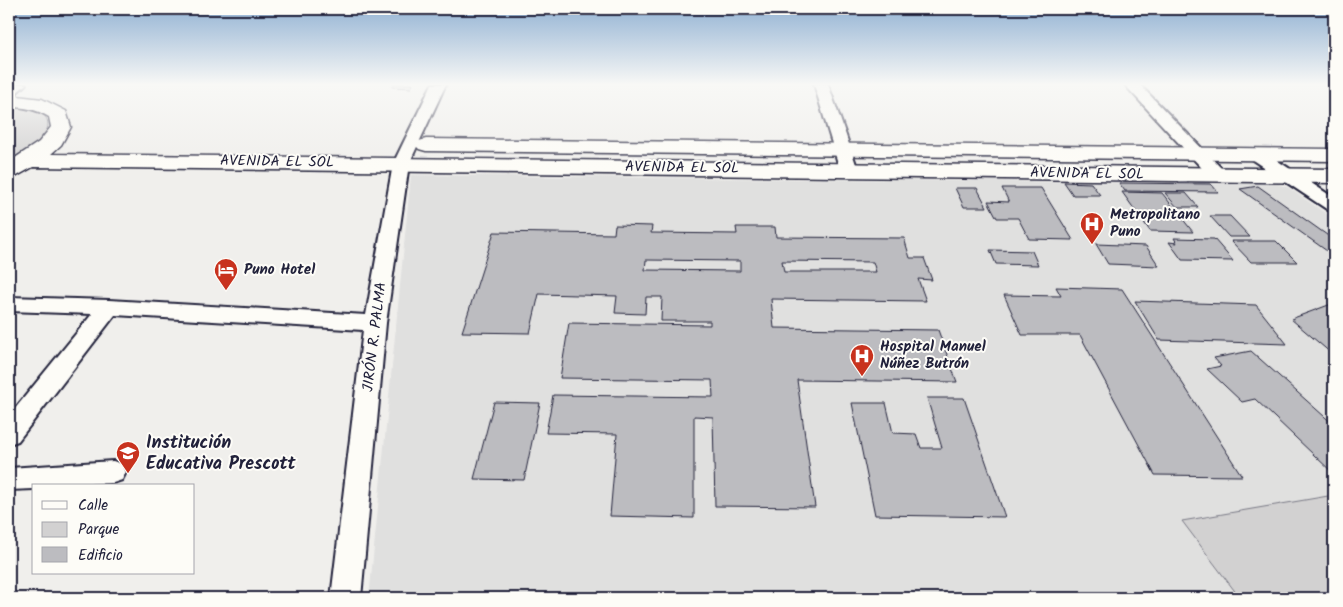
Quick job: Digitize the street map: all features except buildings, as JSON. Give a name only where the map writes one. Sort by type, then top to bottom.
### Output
[{"type":"main road","points":[[9,171],[30,160],[52,142],[61,127],[59,114],[56,112]]},
{"type":"main road","name":"AVENIDA EL SOL","points":[[52,142],[359,144]]},
{"type":"main road","name":"AVENIDA EL SOL","points":[[30,160],[400,151],[842,149],[1334,155]]},
{"type":"main road","name":"AVENIDA EL SOL","points":[[400,151],[849,170],[1334,176]]},
{"type":"street","name":"JIRÓN R. PALMA","points":[[346,598],[375,323],[400,151],[423,112]]},
{"type":"street","points":[[830,112],[849,170]]},
{"type":"street","points":[[1158,112],[1218,175]]},
{"type":"street","points":[[1257,155],[1334,206]]},
{"type":"street","points":[[9,304],[108,307],[375,323]]},
{"type":"street","points":[[9,434],[108,307]]},
{"type":"street","points":[[9,479],[113,472]]},
{"type":"shaded area","name":"Hospital Manuel Núñez Butrón","points":[[411,175],[1278,184],[1289,188],[1334,219],[1334,598],[369,598]]},
{"type":"green space","points":[[9,112],[41,113],[47,120],[47,128],[43,138],[23,156],[9,164]]},
{"type":"green space","points":[[1334,495],[1334,598],[1240,598],[1182,521]]},
{"type":"place","name":"Metropolitano Puno","points":[[1092,245]]},
{"type":"place","name":"Puno Hotel","points":[[226,291]]},
{"type":"place","name":"Hospital Manuel Núñez Butrón","points":[[862,377]]},
{"type":"place","name":"Institución Educativa Prescott","points":[[128,474]]}]
